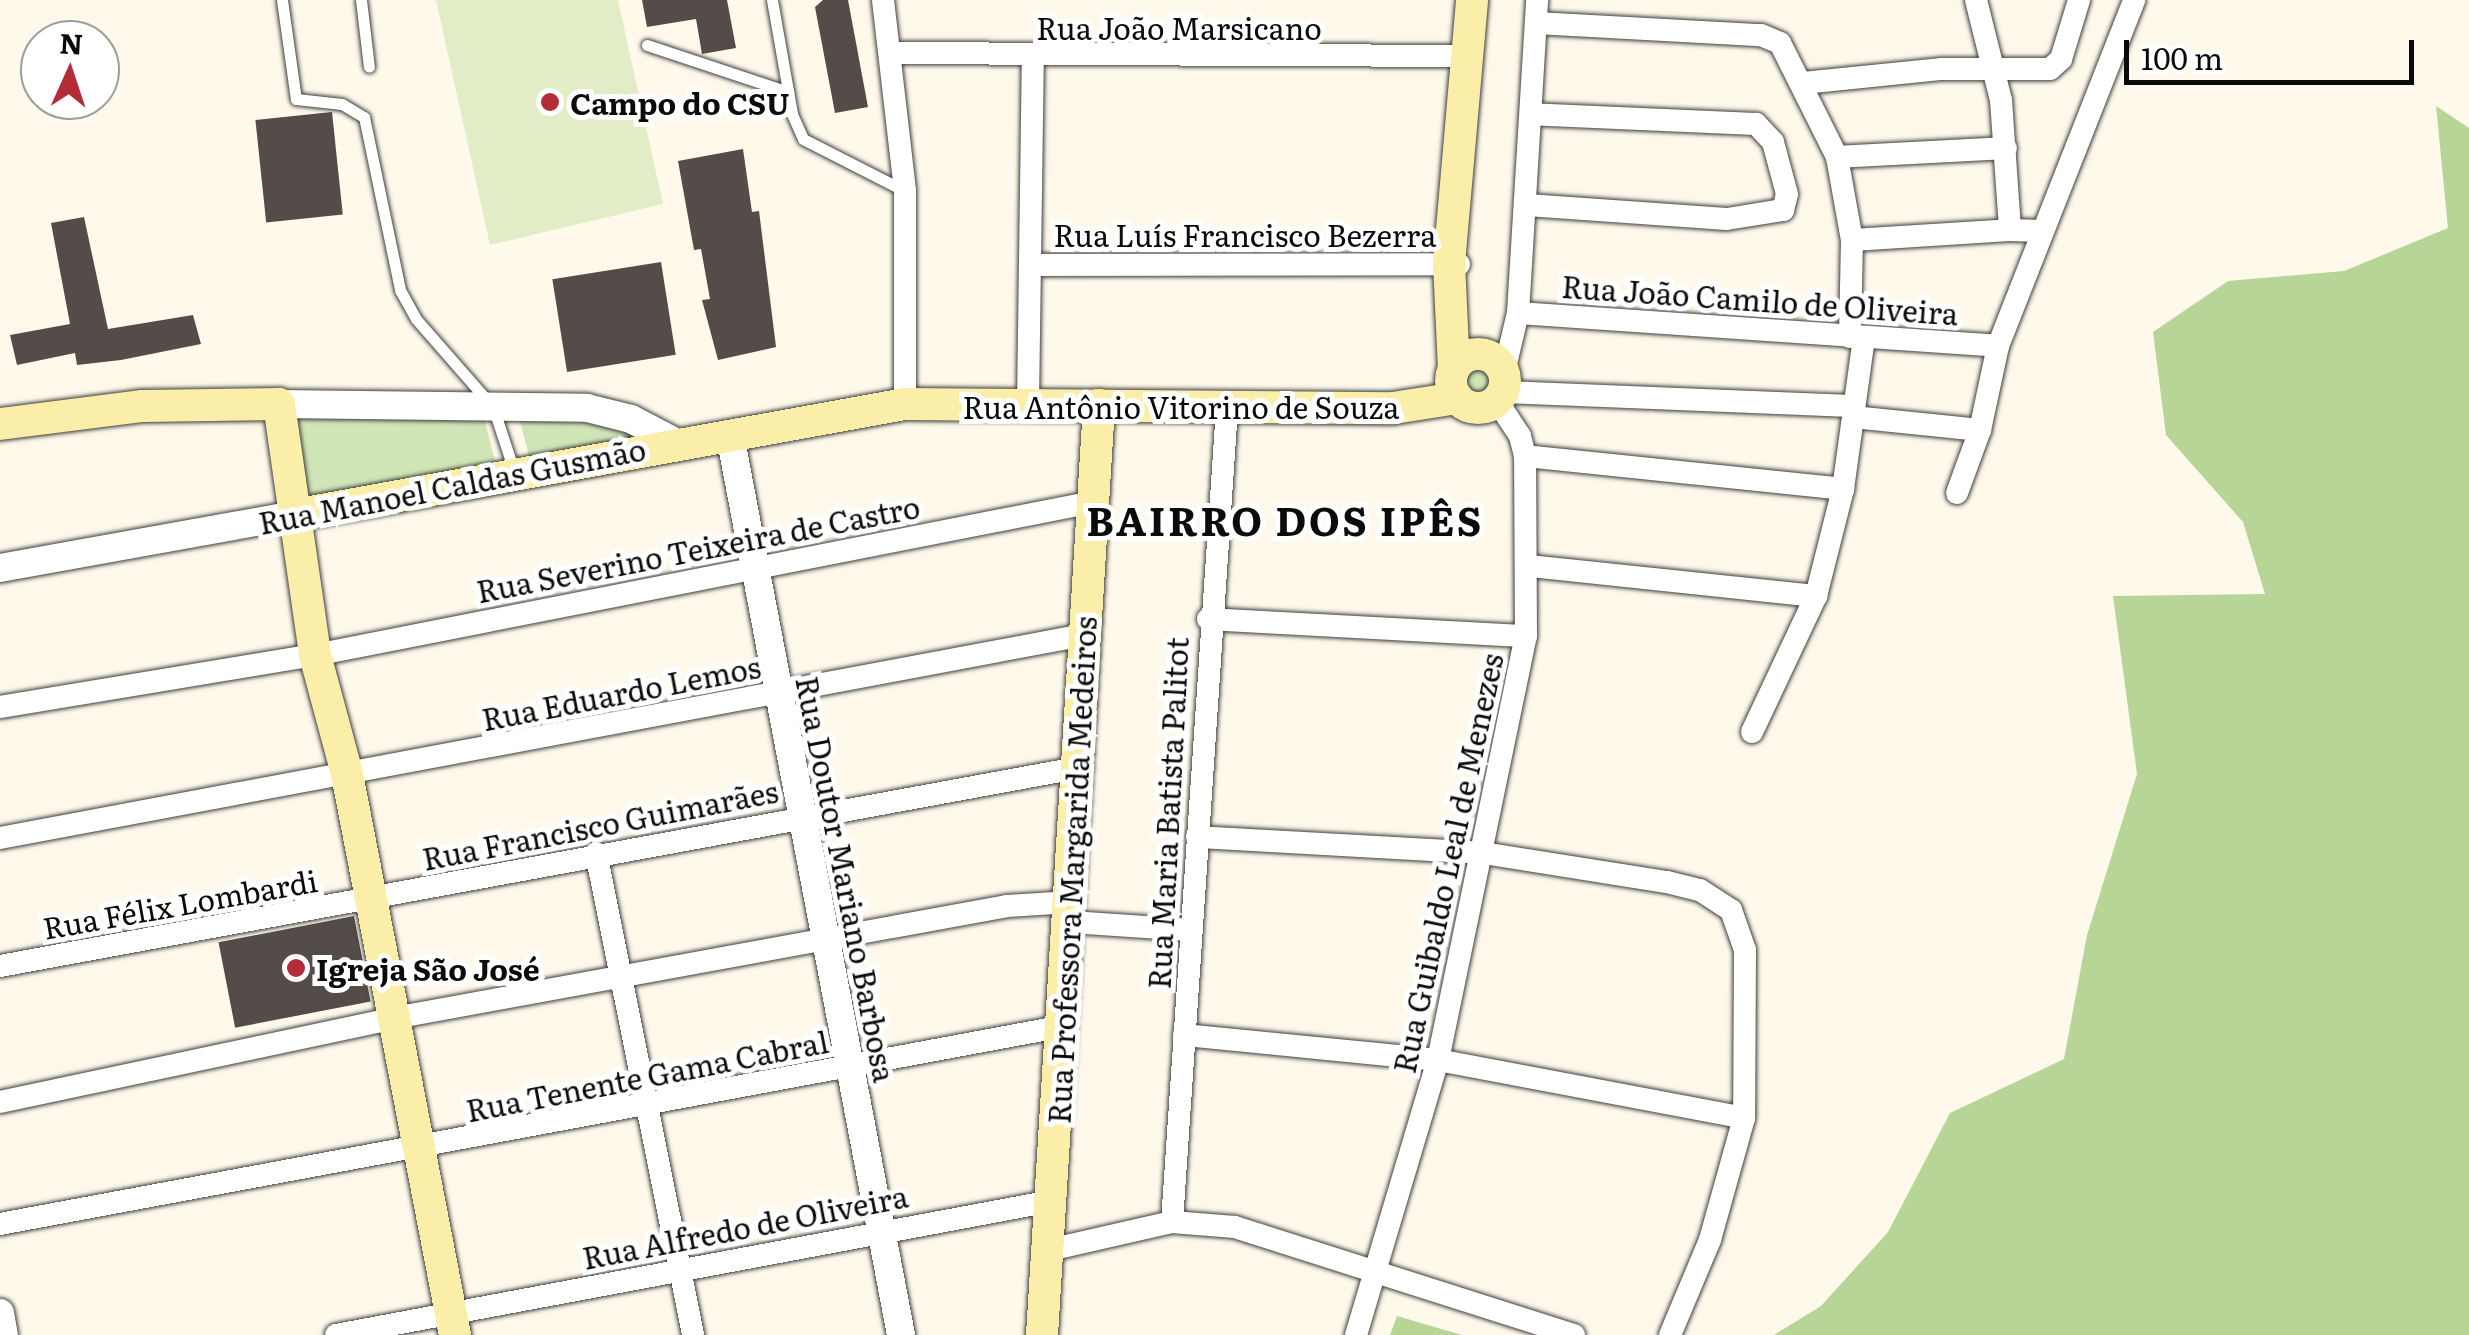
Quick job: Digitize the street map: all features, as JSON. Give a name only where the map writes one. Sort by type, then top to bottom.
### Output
[{"type":"main road","points":[[1472,0],[1454,255],[1455,384],[1476,408],[1498,380]]},
{"type":"main road","points":[[1454,255],[1466,312],[1498,380]]},
{"type":"main road","points":[[1455,384],[1469,356],[1498,380]]},
{"type":"main road","name":"Rua Antônio Vitorino de Souza","points":[[904,404],[1418,407],[1455,384]]},
{"type":"main road","points":[[0,424],[126,407],[278,404],[314,655],[347,774],[453,1324]]},
{"type":"main road","name":"Rua Manoel Caldas Gusmão","points":[[294,515],[676,442],[904,404]]},
{"type":"main road","name":"Rua Professora Margarida Medeiros","points":[[1042,1335],[1064,1026],[1099,406]]},
{"type":"street","points":[[883,0],[906,191],[904,404]]},
{"type":"street","points":[[1976,0],[2006,148],[2010,230]]},
{"type":"street","points":[[1803,83],[2058,65],[2079,0]]},
{"type":"street","points":[[1956,493],[1980,430],[1998,346],[2134,0]]},
{"type":"street","points":[[1752,732],[1816,596],[1843,489],[1853,412],[1857,337],[1852,240],[1837,157],[1780,43],[1761,35],[1536,12],[1528,205],[1518,313],[1498,380],[1853,412],[1980,430]]},
{"type":"street","name":"Rua João Marsicano","points":[[892,54],[1034,58],[1466,56]]},
{"type":"street","points":[[1028,404],[1034,58]]},
{"type":"street","points":[[1528,205],[1727,220],[1786,206],[1773,142],[1760,126],[1530,114]]},
{"type":"street","points":[[1837,157],[2006,148]]},
{"type":"street","points":[[1852,240],[2010,230],[2042,232]]},
{"type":"street","name":"Rua Luís Francisco Bezerra","points":[[1030,264],[1454,255]]},
{"type":"street","name":"Rua João Camilo de Oliveira","points":[[1518,313],[1998,346]]},
{"type":"street","name":"Rua Guibaldo Leal de Menezes","points":[[1356,1335],[1438,1060],[1526,636],[1530,566],[1524,456],[1498,380]]},
{"type":"street","points":[[278,404],[610,412],[676,442]]},
{"type":"street","name":"Rua Maria Batista Palitot","points":[[1172,1222],[1208,619],[1227,408]]},
{"type":"street","name":"Rua Doutor Mariano Barbosa","points":[[730,435],[758,565],[800,816],[884,1229],[901,1335]]},
{"type":"street","points":[[1524,456],[1843,489]]},
{"type":"street","name":"Rua Severino Teixeira de Castro","points":[[0,707],[314,655],[1093,502]]},
{"type":"street","name":"Rua Manoel Caldas Gusmão","points":[[0,568],[294,515]]},
{"type":"street","points":[[1530,566],[1816,596]]},
{"type":"street","points":[[1208,619],[1526,636]]},
{"type":"street","name":"Rua Eduardo Lemos","points":[[0,838],[1084,635]]},
{"type":"street","name":"Rua Francisco Guimarães","points":[[370,898],[596,853],[1076,768]]},
{"type":"street","points":[[1197,836],[1483,852],[1700,890],[1731,910],[1745,950],[1744,1118],[1710,1240],[1670,1335]]},
{"type":"street","points":[[596,853],[649,1103],[692,1335]]},
{"type":"street","name":"Rua Félix Lombardi","points":[[0,966],[370,898]]},
{"type":"street","points":[[0,1102],[394,1018],[825,943],[990,908],[1070,912],[1191,930]]},
{"type":"street","name":"Rua Tenente Gama Cabral","points":[[0,1224],[1064,1026]]},
{"type":"street","points":[[1184,1034],[1438,1060],[1744,1118]]},
{"type":"street","name":"Rua Alfredo de Oliveira","points":[[336,1335],[453,1324],[679,1269],[1051,1201]]},
{"type":"street","points":[[1049,1250],[1172,1222],[1262,1234],[1574,1335]]},
{"type":"street","points":[[0,1314],[4,1335]]},
{"type":"lane","points":[[282,0],[296,99],[342,104],[364,117],[400,290],[416,319],[493,407],[516,475]]},
{"type":"lane","points":[[362,0],[369,67]]},
{"type":"lane","points":[[772,0],[796,127],[810,146],[906,191]]},
{"type":"lane","points":[[647,46],[788,92]]},
{"type":"green space","name":"Campo do CSU","points":[[436,0],[618,0],[663,204],[490,245]]},
{"type":"green space","points":[[2436,106],[2469,128],[2469,1335],[1774,1335],[1821,1306],[1888,1232],[1950,1113],[2064,1059],[2087,935],[2137,774],[2113,596],[2265,594],[2243,522],[2166,435],[2153,332],[2228,281],[2344,271],[2448,228]]},
{"type":"green space","points":[[1478,365],[1489,369],[1493,380],[1489,391],[1478,395],[1467,391],[1463,380],[1467,369]]},
{"type":"green space","points":[[291,410],[483,414],[497,468],[301,506]]},
{"type":"green space","points":[[520,421],[595,423],[649,439],[530,460]]},
{"type":"green space","points":[[1397,1316],[1462,1335],[1390,1335]]},
{"type":"building","points":[[642,0],[727,0],[736,48],[702,54],[696,19],[647,27]]},
{"type":"building","points":[[823,0],[848,0],[868,107],[835,113],[815,7]]},
{"type":"building","points":[[332,112],[343,214],[266,222],[255,120]]},
{"type":"building","points":[[743,149],[752,212],[759,211],[776,347],[718,360],[702,300],[710,299],[701,249],[694,250],[678,161]]},
{"type":"building","points":[[84,217],[108,329],[193,315],[201,344],[121,360],[77,365],[75,353],[17,365],[10,335],[70,324],[51,223]]},
{"type":"building","points":[[661,262],[676,355],[567,372],[552,279]]},
{"type":"building","name":"Igreja São José","points":[[354,916],[371,1001],[235,1028],[219,942]]},
{"type":"place","name":"Campo do CSU","points":[[550,102]]},
{"type":"place","name":"Igreja São José","points":[[296,968]]},
{"type":"district","name":"BAIRRO DOS IPÊS","points":[[1285,519]]}]
